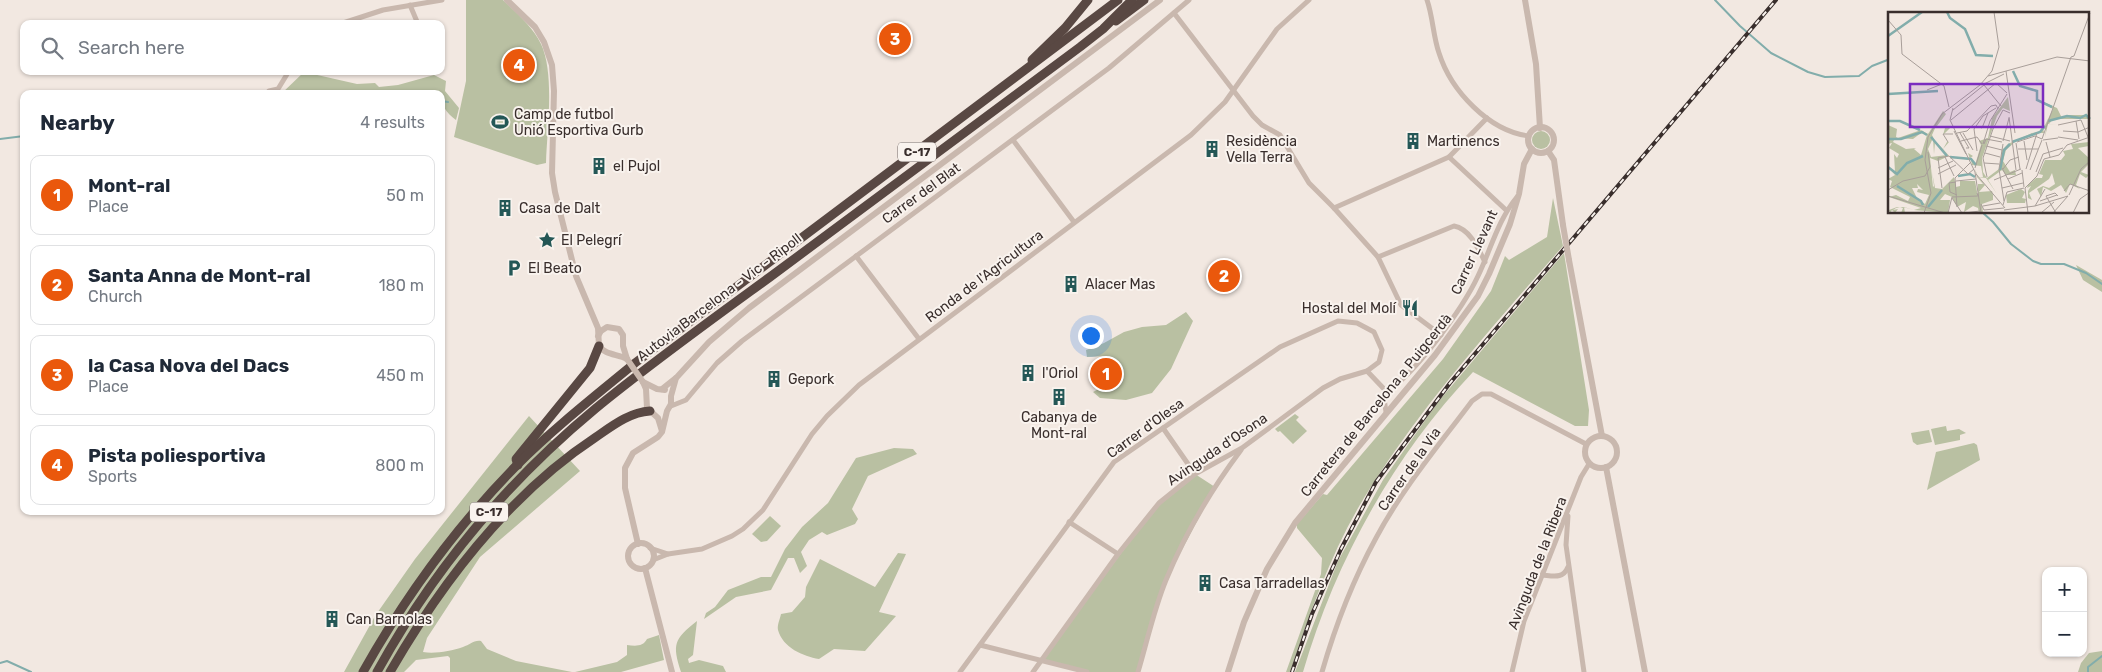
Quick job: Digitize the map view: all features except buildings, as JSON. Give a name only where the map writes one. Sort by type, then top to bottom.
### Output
[{"type":"highway","points":[[1022,73],[1030,62],[1065,28],[1088,0]]},
{"type":"highway","name":"Autovia Barcelona - Vic - Ripoll","points":[[364,672],[404,605],[446,545],[518,465],[582,407],[635,363],[1118,0]]},
{"type":"highway","name":"Autovia Barcelona - Vic - Ripoll","points":[[377,672],[407,620],[468,538],[515,484],[578,424],[686,338],[1103,29],[1132,0]]},
{"type":"highway","points":[[1103,29],[1144,0]]},
{"type":"highway","points":[[518,465],[516,459],[590,368],[598,342]]},
{"type":"highway","points":[[390,672],[416,629],[458,570],[502,516],[525,493],[578,448],[632,415],[652,412]]},
{"type":"street","points":[[352,20],[383,10],[442,0]]},
{"type":"street","points":[[507,0],[535,26],[544,42],[552,65],[554,91],[552,173],[555,192],[576,276],[598,328],[598,342],[605,352],[627,359]]},
{"type":"street","points":[[647,396],[652,390],[659,389],[677,377],[709,342],[749,308],[1160,0]]},
{"type":"street","name":"Carrer del Blat","points":[[669,409],[686,400],[717,363],[742,341],[1109,68],[1189,0]]},
{"type":"street","name":"Ronda de l'Agricultura","points":[[652,560],[668,554],[702,549],[732,536],[750,523],[763,510],[797,455],[827,416],[859,385],[1191,135],[1218,110],[1276,29],[1309,0]]},
{"type":"street","points":[[1427,0],[1436,43],[1443,63],[1464,95],[1487,118],[1504,130],[1529,136]]},
{"type":"street","points":[[1525,0],[1536,64],[1540,128]]},
{"type":"street","points":[[410,5],[416,20]]},
{"type":"street","points":[[1174,12],[1258,121],[1280,135],[1298,168],[1309,183],[1378,257],[1401,306],[1441,335]]},
{"type":"street","points":[[274,90],[278,89],[287,75]]},
{"type":"street","points":[[1334,208],[1449,157],[1487,118]]},
{"type":"street","points":[[1540,128],[1548,130],[1553,136],[1554,142],[1548,151],[1540,153],[1532,149],[1529,143],[1529,136],[1533,130],[1540,128]]},
{"type":"street","points":[[1013,140],[1074,222]]},
{"type":"street","name":"Carretera de Barcelona a Puigcerdà","points":[[1228,672],[1244,622],[1256,595],[1268,569],[1295,523],[1435,355],[1478,296],[1510,224],[1519,194],[1524,164],[1532,149]]},
{"type":"street","points":[[1548,151],[1554,160],[1569,260],[1602,436]]},
{"type":"street","points":[[1449,157],[1506,210]]},
{"type":"street","name":"Carrer Llevant","points":[[1386,391],[1396,386],[1441,335],[1469,293],[1506,210],[1519,194]]},
{"type":"street","points":[[1378,257],[1454,226],[1462,227],[1479,248],[1484,262]]},
{"type":"street","points":[[856,256],[919,340]]},
{"type":"street","points":[[593,314],[607,327]]},
{"type":"street","name":"Carrer d'Olesa","points":[[960,672],[1114,462],[1280,346],[1338,321],[1357,322],[1374,332],[1382,350],[1379,362],[1367,371]]},
{"type":"street","points":[[598,342],[601,331],[607,327],[615,327],[621,332],[627,359],[643,382],[647,396],[646,404],[660,421],[662,432]]},
{"type":"street","points":[[613,353],[623,346]]},
{"type":"street","points":[[1367,371],[1386,391],[1384,398],[1386,412]]},
{"type":"street","name":"Avinguda d'Osona","points":[[1033,672],[1118,554],[1160,503],[1194,474],[1242,448],[1323,388],[1340,379],[1367,371]]},
{"type":"street","points":[[638,544],[625,488],[625,468],[633,453],[658,437],[662,432],[677,377]]},
{"type":"street","points":[[643,382],[671,396]]},
{"type":"street","name":"Carrer de la Via","points":[[1322,672],[1347,600],[1376,538],[1409,485],[1472,400],[1477,396],[1490,394],[1586,444]]},
{"type":"street","points":[[652,412],[660,414],[669,409]]},
{"type":"street","points":[[1163,428],[1194,474]]},
{"type":"street","points":[[1602,436],[1612,441],[1617,450],[1614,460],[1606,467],[1598,468],[1589,464],[1585,456],[1586,444],[1592,439],[1602,436]]},
{"type":"street","points":[[1138,672],[1165,582],[1184,539],[1224,472],[1242,448]]},
{"type":"street","name":"Avinguda de la Ribera","points":[[1512,672],[1524,621],[1568,510],[1589,464]]},
{"type":"street","points":[[1606,467],[1645,672]]},
{"type":"street","points":[[1568,510],[1566,545],[1568,566],[1584,672]]},
{"type":"street","points":[[1069,522],[1118,554]]},
{"type":"street","points":[[638,544],[645,544],[650,548],[652,560],[645,568],[636,568],[628,560],[631,548],[638,544]]},
{"type":"street","name":"Ronda de l'Agricultura","points":[[650,548],[668,554]]},
{"type":"street","points":[[1542,574],[1558,577],[1566,573],[1568,566]]},
{"type":"street","points":[[645,568],[672,672]]},
{"type":"street","points":[[980,645],[1087,672]]},
{"type":"green space","points":[[466,0],[503,0],[529,26],[541,44],[548,71],[549,86],[546,163],[537,165],[454,137],[466,81]]},
{"type":"green space","points":[[301,75],[317,75],[357,84],[375,83],[379,87],[398,85],[434,75],[446,81],[445,91],[285,90]]},
{"type":"green space","points":[[445,91],[459,108],[456,120],[445,109]]},
{"type":"green space","points":[[1541,131],[1547,134],[1550,140],[1547,146],[1541,149],[1535,146],[1532,140],[1535,134]]},
{"type":"green space","points":[[1553,198],[1563,246],[1458,368],[1386,464],[1364,498],[1341,540],[1314,605],[1290,672],[1286,672],[1321,574],[1322,558],[1297,528],[1297,524],[1323,494],[1327,495],[1443,359],[1491,291],[1505,256],[1509,260],[1547,237]]},
{"type":"green space","points":[[1564,253],[1589,410],[1588,426],[1575,426],[1473,372],[1444,404],[1418,438],[1370,512],[1332,590],[1303,672],[1295,672],[1338,561],[1383,480],[1438,402]]},
{"type":"green space","points":[[2076,265],[2102,280],[2102,292],[2083,280]]},
{"type":"green space","points":[[1186,312],[1193,321],[1171,369],[1152,393],[1126,400],[1100,398],[1093,392],[1121,377],[1106,356],[1087,357],[1086,350],[1124,332],[1142,327],[1166,325]]},
{"type":"green space","points":[[1295,414],[1299,417],[1296,420],[1307,431],[1293,444],[1280,431],[1278,432],[1275,429]]},
{"type":"green space","points":[[529,416],[580,471],[480,557],[427,638],[423,652],[448,651],[481,641],[487,649],[516,661],[572,672],[450,672],[450,658],[448,656],[416,660],[404,672],[344,672],[375,616],[415,559]]},
{"type":"green space","points":[[1946,426],[1947,431],[1959,429],[1966,433],[1960,435],[1960,440],[1935,445],[1931,429]]},
{"type":"green space","points":[[1929,430],[1932,442],[1917,445],[1913,442],[1911,433]]},
{"type":"green space","points":[[1974,443],[1977,445],[1980,460],[1927,490],[1936,452]]},
{"type":"green space","points":[[894,448],[913,449],[917,454],[868,476],[852,509],[858,519],[855,524],[827,535],[822,532],[809,540],[801,552],[807,566],[800,573],[794,558],[788,558],[771,590],[736,597],[704,619],[706,613],[715,607],[728,590],[761,577],[771,577],[785,549],[802,527],[828,503],[856,458]]},
{"type":"green space","points":[[1195,474],[1215,487],[1165,582],[1138,672],[1085,672],[1040,661],[1159,503]]},
{"type":"green space","points":[[770,516],[781,526],[767,541],[761,542],[752,534]]},
{"type":"green space","points":[[898,553],[906,554],[879,612],[896,616],[865,651],[834,649],[819,659],[800,653],[784,642],[778,630],[781,614],[792,612],[805,597],[806,587],[820,559],[875,587]]},
{"type":"green space","points":[[697,621],[693,655],[688,659],[689,663],[699,660],[723,666],[726,672],[681,672],[676,655],[677,643],[679,638]]},
{"type":"green space","points":[[659,635],[664,660],[621,672],[575,672],[617,662],[627,655],[627,645],[641,645],[647,639]]},
{"type":"green space","points":[[2102,651],[2102,672],[2078,672],[2081,663],[2089,653]]},
{"type":"waterway","points":[[1715,0],[1740,26],[1771,53],[1808,72],[1825,77],[1859,76],[1872,66],[1888,60]]},
{"type":"waterway","points":[[0,139],[20,136]]},
{"type":"waterway","points":[[1984,214],[2011,244],[2033,261],[2041,264],[2064,264],[2086,273],[2102,284]]},
{"type":"waterway","points":[[2088,672],[2088,667],[2102,656]]},
{"type":"waterway","points":[[0,663],[7,661],[31,672]]},
{"type":"railway","points":[[1292,672],[1312,614],[1341,549],[1376,482],[1450,383],[1776,0]]},
{"type":"place","name":"la Casa Nova del Dacs","points":[[895,39]]},
{"type":"place","name":"Pista poliesportiva","points":[[519,65]]},
{"type":"place","name":"Camp de futbol Unió Esportiva Gurb","points":[[500,122]]},
{"type":"place","name":"Martinencs","points":[[1413,141]]},
{"type":"place","name":"Residència Vella Terra","points":[[1212,149]]},
{"type":"place","name":"el Pujol","points":[[599,166]]},
{"type":"place","name":"Casa de Dalt","points":[[505,208]]},
{"type":"place","name":"El Pelegrí","points":[[547,240]]},
{"type":"place","name":"El Beato","points":[[514,268]]},
{"type":"place","name":"Santa Anna de Mont-ral","points":[[1224,276]]},
{"type":"place","name":"Alacer Mas","points":[[1071,284]]},
{"type":"place","name":"Hostal del Molí","points":[[1410,308]]},
{"type":"place","name":"l'Oriol","points":[[1028,373]]},
{"type":"place","name":"Mont-ral","points":[[1106,374]]},
{"type":"place","name":"Gepork","points":[[774,379]]},
{"type":"place","name":"Cabanya de Mont-ral","points":[[1059,397]]},
{"type":"place","name":"Casa Tarradellas","points":[[1205,583]]},
{"type":"place","name":"Can Barnolas","points":[[332,619]]}]
